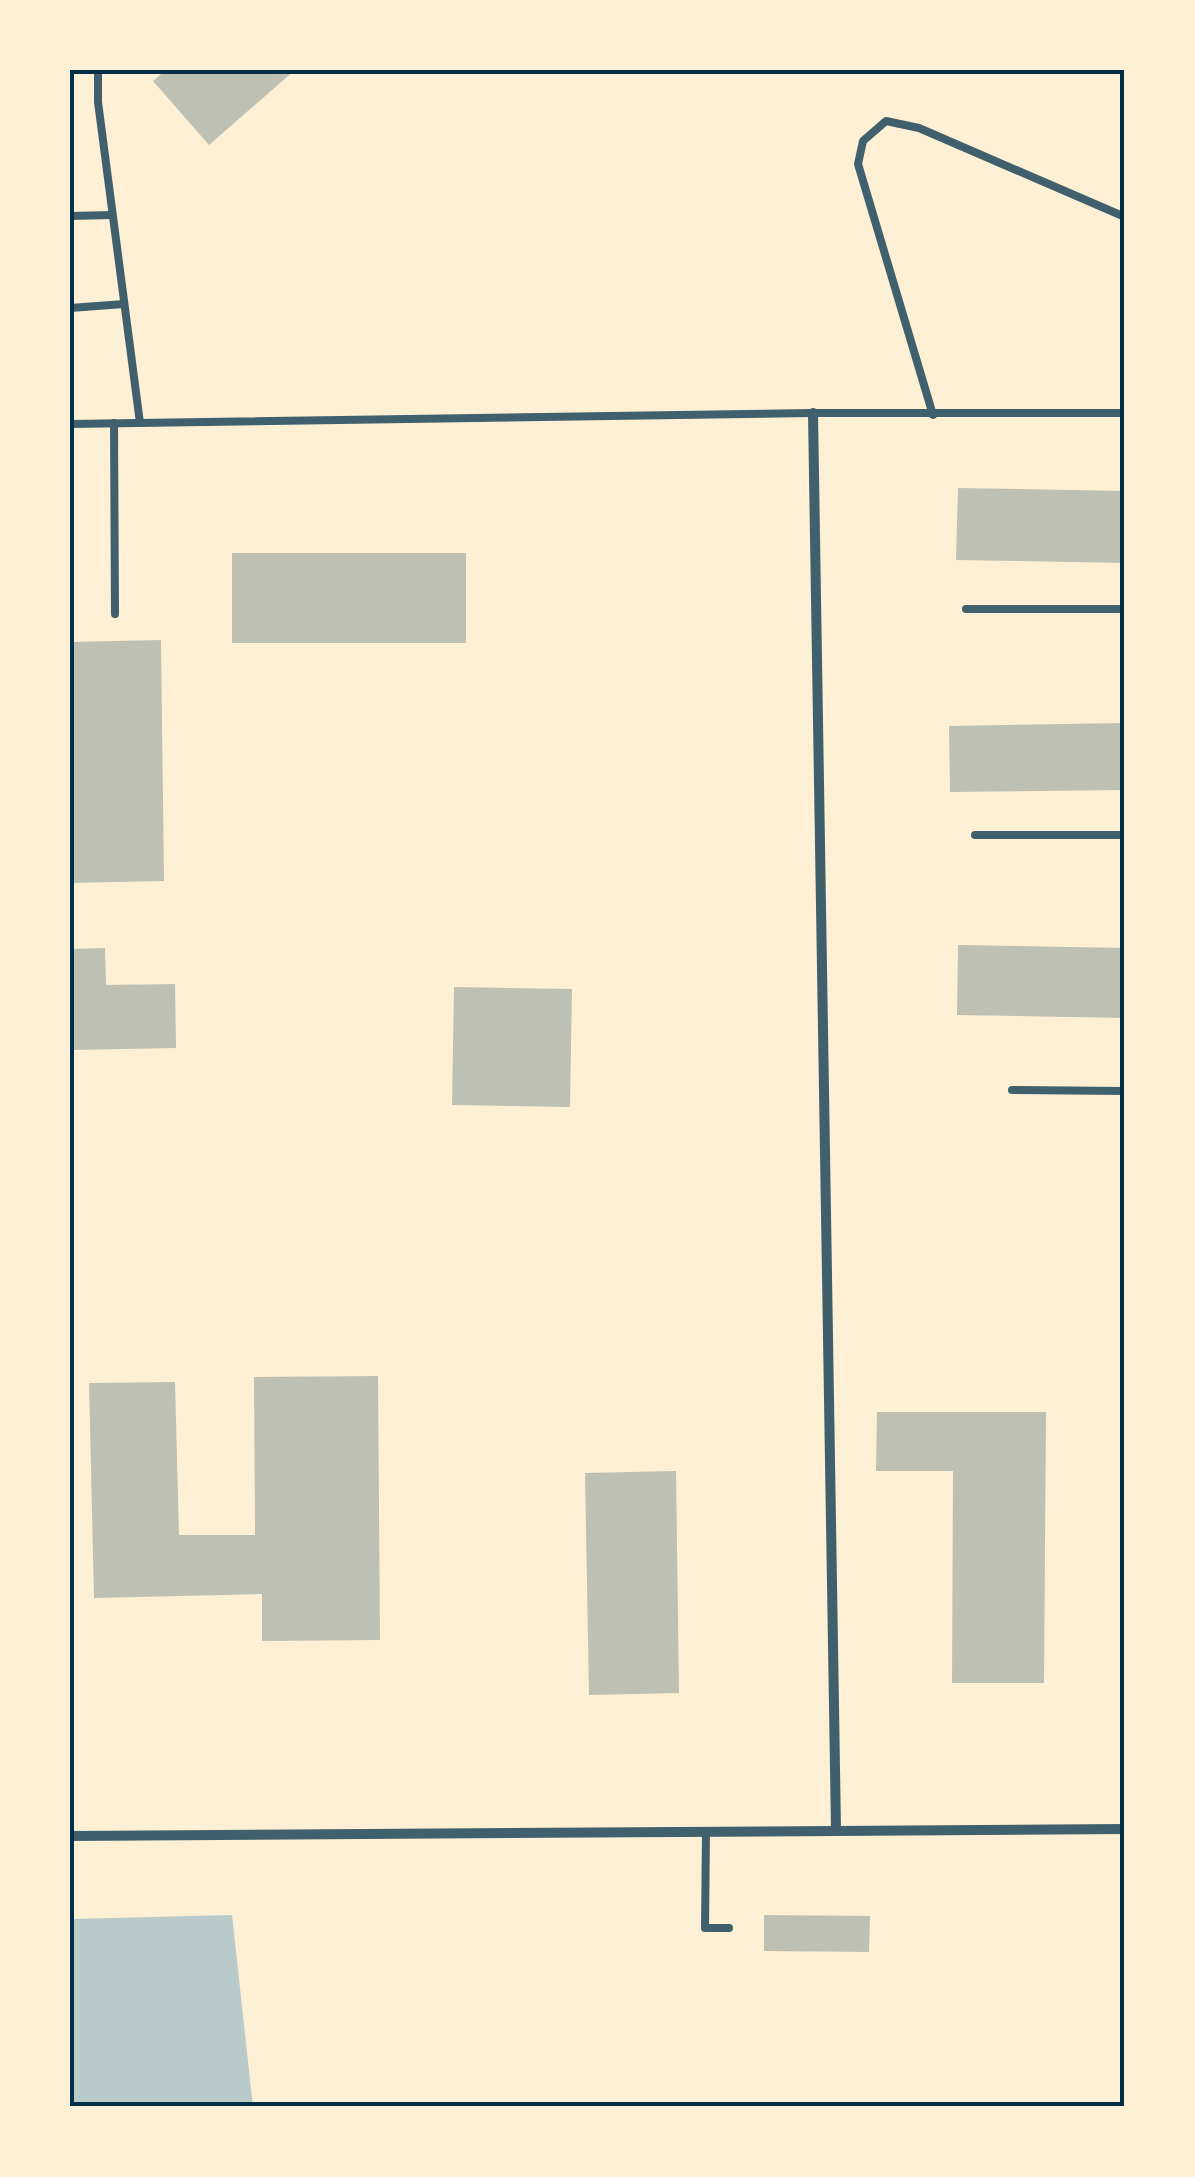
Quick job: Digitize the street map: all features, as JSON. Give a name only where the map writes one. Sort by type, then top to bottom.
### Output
[{"type":"street","points":[[812,413],[836,1830]]},
{"type":"street","points":[[70,1836],[1125,1830]]},
{"type":"lane","points":[[98,70],[98,102],[140,422]]},
{"type":"lane","points":[[933,415],[858,164],[863,140],[886,122],[919,128],[1125,216]]},
{"type":"lane","points":[[70,216],[112,215]]},
{"type":"lane","points":[[70,308],[124,304]]},
{"type":"lane","points":[[70,424],[812,413],[1125,413]]},
{"type":"lane","points":[[114,423],[116,614]]},
{"type":"lane","points":[[966,609],[1125,609]]},
{"type":"lane","points":[[975,835],[1125,835]]},
{"type":"lane","points":[[1012,1090],[1125,1090]]},
{"type":"lane","points":[[706,1831],[705,1928],[729,1928]]},
{"type":"shaded area","points":[[232,1915],[253,2107],[70,2107],[70,1919]]},
{"type":"building","points":[[166,70],[295,70],[209,145],[153,81]]},
{"type":"building","points":[[958,488],[1125,491],[1125,563],[956,560]]},
{"type":"building","points":[[232,553],[466,553],[466,643],[232,643]]},
{"type":"building","points":[[161,640],[164,881],[70,883],[70,642]]},
{"type":"building","points":[[1125,723],[1125,790],[950,792],[949,726]]},
{"type":"building","points":[[958,945],[1125,948],[1125,1018],[957,1015]]},
{"type":"building","points":[[105,948],[106,985],[175,984],[176,1048],[70,1050],[70,949]]},
{"type":"building","points":[[454,987],[572,989],[570,1107],[452,1105]]},
{"type":"building","points":[[378,1376],[380,1640],[262,1641],[262,1594],[94,1598],[89,1383],[175,1382],[179,1535],[255,1535],[254,1377]]},
{"type":"building","points":[[877,1412],[1046,1412],[1044,1683],[952,1683],[953,1471],[876,1471]]},
{"type":"building","points":[[676,1471],[679,1693],[589,1695],[585,1473]]},
{"type":"building","points":[[764,1915],[870,1916],[869,1952],[764,1951]]}]
